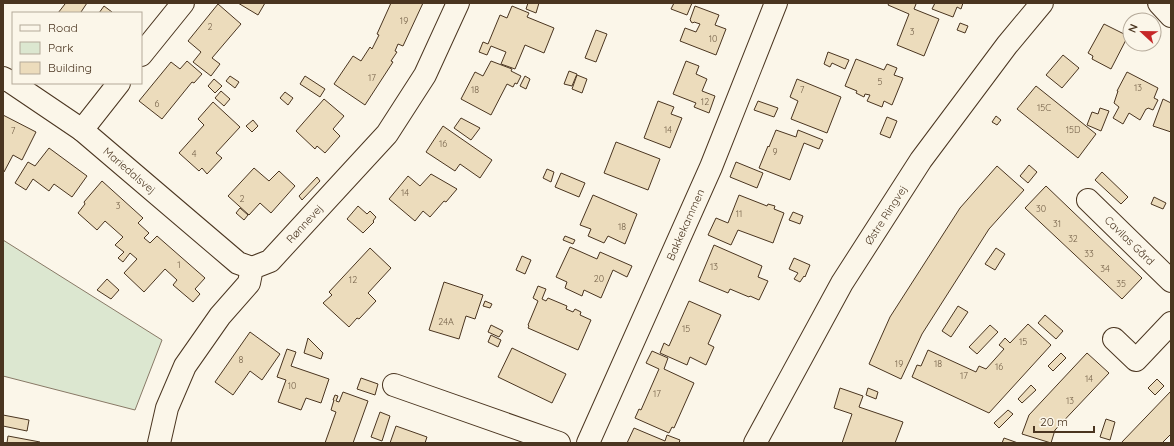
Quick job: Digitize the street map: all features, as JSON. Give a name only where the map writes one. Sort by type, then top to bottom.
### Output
[{"type":"street","points":[[142,54],[183,3]]},
{"type":"street","name":"Rønnevej","points":[[252,268],[270,261],[387,134],[425,75],[458,3]]},
{"type":"street","name":"Bakkekammen","points":[[588,443],[711,167],[776,3]]},
{"type":"street","name":"Østre Ringvej","points":[[755,443],[842,283],[921,160],[1007,45],[1042,3]]},
{"type":"street","points":[[1159,3],[1171,16]]},
{"type":"street","name":"Mariedalsvej","points":[[3,78],[12,83]]},
{"type":"street","name":"Mariedalsvej","points":[[14,84],[82,130],[238,263],[252,268]]},
{"type":"street","points":[[82,130],[118,84]]},
{"type":"street","name":"Cavilas Gård","points":[[1088,200],[1171,281]]},
{"type":"street","points":[[159,443],[167,408],[185,366],[220,316],[249,283],[252,268]]},
{"type":"street","points":[[1114,338],[1136,360],[1171,323]]},
{"type":"street","points":[[394,385],[559,443]]},
{"type":"green space","points":[[3,240],[162,340],[135,410],[3,376]]},
{"type":"building","points":[[64,3],[87,3],[81,12],[59,12],[65,4]]},
{"type":"building","points":[[238,3],[265,3],[258,15]]},
{"type":"building","points":[[391,3],[423,3],[403,46],[398,44],[395,51],[397,52],[391,61],[393,62],[365,105],[334,84],[353,56],[361,61],[370,47],[372,49]]},
{"type":"building","points":[[528,3],[539,3],[536,13],[526,9]]},
{"type":"building","points":[[674,3],[692,3],[687,15],[671,9]]},
{"type":"building","points":[[889,3],[915,3],[914,9],[939,19],[924,56],[897,45],[909,14],[888,5]]},
{"type":"building","points":[[935,3],[963,3],[961,9],[957,7],[953,17],[932,9]]},
{"type":"building","points":[[218,4],[241,24],[212,58],[220,64],[211,76],[193,62],[201,52],[188,41]]},
{"type":"building","points":[[104,6],[112,12],[100,12]]},
{"type":"building","points":[[512,6],[529,13],[527,17],[554,28],[544,53],[525,45],[515,69],[501,64],[506,52],[491,46],[487,55],[479,52],[483,42],[488,44],[500,15],[507,18]]},
{"type":"building","points":[[695,6],[719,15],[715,25],[726,29],[716,55],[680,41],[685,28],[696,32],[700,24],[693,23],[690,20]]},
{"type":"building","points":[[960,23],[968,26],[965,33],[957,30]]},
{"type":"building","points":[[1104,24],[1122,33],[1122,48],[1111,69],[1092,59],[1093,56],[1088,53]]},
{"type":"building","points":[[596,30],[607,34],[596,62],[585,58]]},
{"type":"building","points":[[828,52],[849,60],[845,69],[832,63],[830,67],[824,64]]},
{"type":"building","points":[[1063,55],[1079,68],[1062,88],[1046,75]]},
{"type":"building","points":[[856,59],[884,70],[887,64],[897,68],[894,75],[903,78],[892,105],[884,101],[882,107],[867,101],[870,95],[865,94],[864,97],[856,93],[857,91],[845,86]]},
{"type":"building","points":[[187,61],[202,74],[194,83],[192,82],[162,119],[139,101],[171,62],[180,69]]},
{"type":"building","points":[[491,61],[512,69],[511,71],[521,76],[517,84],[515,83],[513,87],[507,84],[491,115],[461,99],[475,72],[483,76]]},
{"type":"building","points":[[686,61],[699,66],[696,74],[707,79],[702,91],[715,96],[709,113],[694,107],[696,103],[673,94]]},
{"type":"building","points":[[569,71],[577,74],[572,86],[564,84]]},
{"type":"building","points":[[1127,72],[1158,88],[1154,98],[1158,100],[1153,110],[1148,108],[1146,109],[1140,120],[1129,113],[1123,124],[1113,118],[1119,107],[1114,103],[1117,91]]},
{"type":"building","points":[[577,75],[587,79],[582,93],[572,89]]},
{"type":"building","points":[[230,76],[239,82],[235,88],[226,81]]},
{"type":"building","points":[[305,76],[325,89],[320,97],[300,84]]},
{"type":"building","points":[[525,76],[530,79],[526,89],[520,86]]},
{"type":"building","points":[[214,79],[222,86],[215,93],[208,86]]},
{"type":"building","points":[[797,79],[841,97],[827,133],[791,119],[798,101],[790,97]]},
{"type":"building","points":[[1036,86],[1096,134],[1078,158],[1017,109]]},
{"type":"building","points":[[221,91],[230,99],[224,106],[215,98]]},
{"type":"building","points":[[285,92],[293,98],[288,105],[280,98]]},
{"type":"building","points":[[324,99],[344,116],[333,129],[340,136],[325,153],[317,146],[315,149],[296,131]]},
{"type":"building","points":[[1163,99],[1171,103],[1171,132],[1153,126]]},
{"type":"building","points":[[658,101],[674,107],[671,114],[682,118],[670,148],[644,138]]},
{"type":"building","points":[[758,101],[778,108],[774,117],[754,110]]},
{"type":"building","points":[[213,102],[240,127],[216,153],[222,158],[207,174],[202,168],[199,171],[179,153],[204,125],[198,119]]},
{"type":"building","points":[[1100,108],[1109,111],[1101,131],[1087,125],[1092,112],[1098,114]]},
{"type":"building","points":[[3,115],[36,132],[22,160],[13,155],[4,172],[3,172]]},
{"type":"building","points":[[996,116],[1001,120],[997,125],[992,122]]},
{"type":"building","points":[[887,117],[897,121],[890,138],[880,134]]},
{"type":"building","points":[[461,118],[480,128],[471,140],[454,128]]},
{"type":"building","points":[[253,120],[258,126],[252,132],[246,126]]},
{"type":"building","points":[[443,126],[492,160],[480,178],[460,164],[455,171],[426,152]]},
{"type":"building","points":[[776,130],[796,137],[798,130],[823,140],[819,149],[804,143],[790,180],[759,168]]},
{"type":"building","points":[[616,142],[660,159],[648,190],[604,173]]},
{"type":"building","points":[[49,148],[87,176],[72,197],[54,184],[49,191],[33,179],[26,190],[15,183],[28,162],[35,166]]},
{"type":"building","points":[[736,162],[763,173],[757,188],[730,177]]},
{"type":"building","points":[[1029,165],[1037,172],[1028,183],[1020,176]]},
{"type":"building","points":[[997,166],[1024,190],[989,229],[922,334],[901,379],[869,364],[890,317],[960,208]]},
{"type":"building","points":[[254,168],[269,181],[279,171],[295,186],[271,213],[260,203],[249,215],[228,196]]},
{"type":"building","points":[[547,169],[554,172],[551,182],[543,178]]},
{"type":"building","points":[[1102,172],[1128,197],[1121,204],[1095,180]]},
{"type":"building","points":[[561,173],[585,183],[579,197],[555,187]]},
{"type":"building","points":[[431,174],[457,189],[430,217],[423,211],[415,221],[389,199],[408,176],[420,186]]},
{"type":"building","points":[[317,177],[320,181],[302,200],[299,196]]},
{"type":"building","points":[[102,181],[143,218],[138,223],[149,233],[144,238],[150,243],[157,236],[205,278],[195,289],[200,294],[193,302],[173,285],[177,280],[165,269],[144,292],[124,273],[137,259],[130,253],[123,262],[118,258],[124,252],[115,245],[123,237],[105,221],[97,230],[78,213],[85,204],[84,202]]},
{"type":"building","points":[[1046,186],[1142,278],[1122,299],[1025,208]]},
{"type":"building","points":[[593,195],[637,214],[625,244],[608,236],[604,243],[588,236],[591,229],[580,225]]},
{"type":"building","points":[[739,195],[767,206],[768,204],[775,206],[774,209],[784,213],[773,243],[738,230],[731,245],[708,235],[716,218],[728,223]]},
{"type":"building","points":[[1154,197],[1166,203],[1163,209],[1151,204]]},
{"type":"building","points":[[358,206],[367,214],[370,211],[376,217],[373,221],[374,222],[363,233],[347,219]]},
{"type":"building","points":[[240,208],[248,215],[244,220],[236,213]]},
{"type":"building","points":[[793,212],[803,216],[800,224],[789,220]]},
{"type":"building","points":[[565,236],[575,240],[573,244],[563,240]]},
{"type":"building","points":[[714,245],[762,266],[758,277],[768,281],[759,300],[730,289],[728,293],[699,281]]},
{"type":"building","points":[[570,247],[597,259],[600,252],[632,266],[627,277],[613,270],[601,298],[584,290],[582,296],[565,288],[567,282],[556,277]]},
{"type":"building","points":[[370,248],[391,268],[368,293],[376,301],[349,327],[323,303],[332,295],[329,292]]},
{"type":"building","points":[[996,248],[1005,254],[995,270],[985,264]]},
{"type":"building","points":[[522,256],[531,260],[525,274],[516,270]]},
{"type":"building","points":[[794,258],[810,265],[805,277],[804,276],[800,282],[794,279],[798,273],[789,269]]},
{"type":"building","points":[[107,279],[119,290],[111,299],[97,290]]},
{"type":"building","points":[[444,282],[483,295],[475,319],[466,316],[459,339],[429,330]]},
{"type":"building","points":[[538,286],[546,289],[542,299],[546,301],[548,298],[567,306],[566,309],[573,312],[575,309],[581,312],[580,315],[591,320],[578,350],[528,328],[538,301],[533,298]]},
{"type":"building","points":[[485,301],[492,304],[490,308],[483,306]]},
{"type":"building","points":[[689,301],[721,315],[708,344],[714,347],[706,365],[690,357],[687,365],[660,353],[664,343],[669,346]]},
{"type":"building","points":[[958,306],[968,312],[951,337],[942,331]]},
{"type":"building","points":[[1045,315],[1063,331],[1056,339],[1038,323]]},
{"type":"building","points":[[1028,324],[1051,345],[989,413],[912,377],[917,365],[921,366],[928,350],[976,372],[979,366],[986,369],[1004,349],[999,345],[1005,338],[1010,343]]},
{"type":"building","points":[[491,325],[503,331],[499,337],[488,332]]},
{"type":"building","points":[[990,325],[998,332],[977,354],[969,347]]},
{"type":"building","points":[[250,332],[280,354],[262,380],[250,371],[233,395],[215,382]]},
{"type":"building","points":[[491,335],[501,340],[498,347],[488,342]]},
{"type":"building","points":[[308,338],[323,353],[321,359],[304,353]]},
{"type":"building","points":[[512,348],[566,374],[552,403],[498,377]]},
{"type":"building","points":[[287,349],[296,352],[291,366],[329,379],[321,403],[306,398],[301,410],[278,402],[286,380],[277,377]]},
{"type":"building","points":[[652,351],[668,358],[664,369],[694,383],[674,428],[672,427],[669,433],[635,418],[639,409],[641,410],[659,369],[646,363]]},
{"type":"building","points":[[1061,353],[1066,358],[1053,371],[1048,366]]},
{"type":"building","points":[[1087,353],[1109,373],[1055,430],[1051,443],[1022,434],[1029,415]]},
{"type":"building","points":[[361,378],[378,384],[375,395],[357,389]]},
{"type":"building","points":[[1157,379],[1164,386],[1155,395],[1148,388]]},
{"type":"building","points":[[1031,385],[1036,390],[1022,403],[1018,399]]},
{"type":"building","points":[[840,388],[863,396],[859,407],[903,422],[895,443],[842,443],[852,414],[834,408]]},
{"type":"building","points":[[868,388],[878,392],[876,399],[866,395]]},
{"type":"building","points":[[1171,391],[1171,434],[1162,443],[1121,443]]},
{"type":"building","points":[[343,392],[368,401],[353,443],[325,443],[336,412],[331,410],[333,400],[335,395],[338,396],[336,401],[339,402]]},
{"type":"building","points":[[1008,410],[1013,414],[999,428],[994,423]]},
{"type":"building","points":[[380,412],[390,416],[382,441],[371,437]]},
{"type":"building","points":[[3,415],[29,420],[27,431],[3,426]]},
{"type":"building","points":[[1106,419],[1115,422],[1110,440],[1100,437]]},
{"type":"building","points":[[396,426],[427,437],[425,443],[390,443]]},
{"type":"building","points":[[634,428],[665,441],[667,435],[680,440],[679,443],[627,443]]},
{"type":"building","points":[[8,436],[40,442],[40,443],[7,443]]},
{"type":"building","points":[[1004,438],[1018,443],[1002,443]]}]
